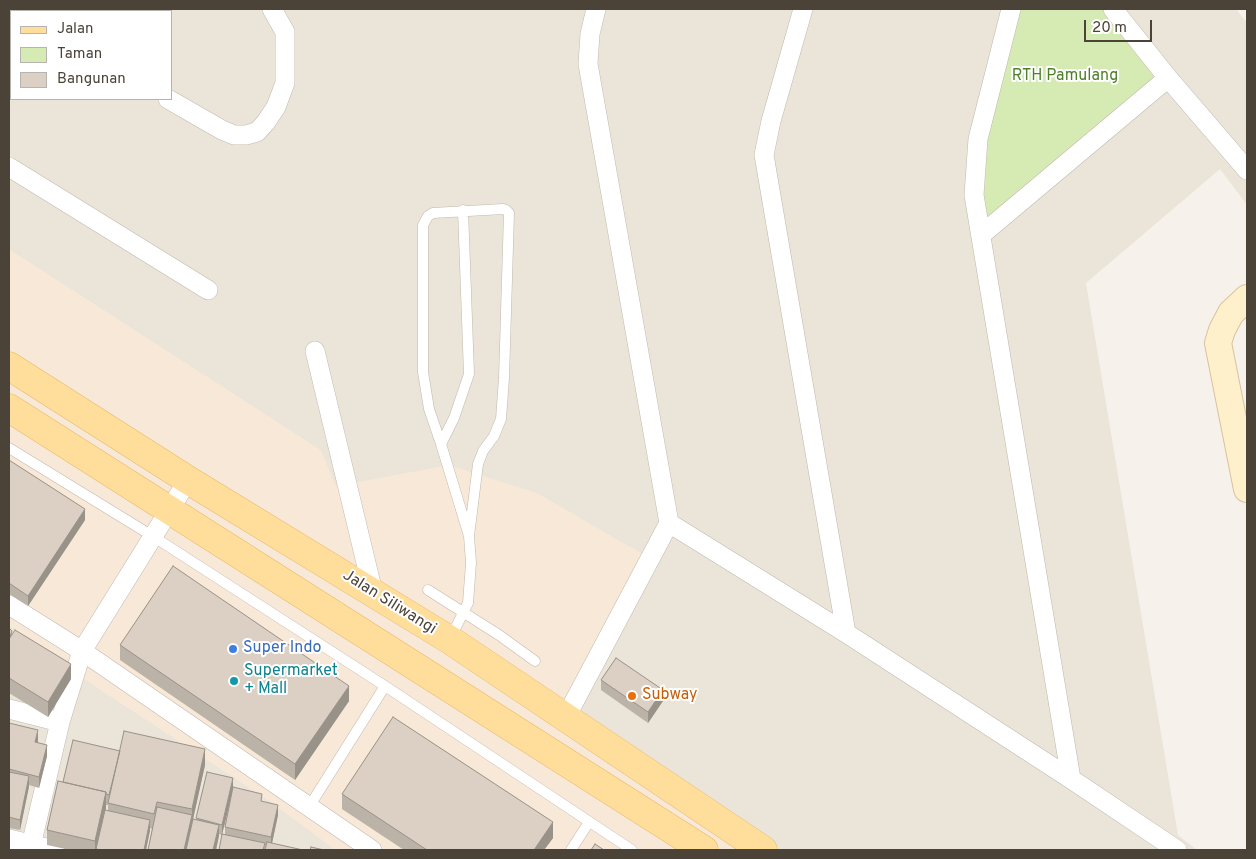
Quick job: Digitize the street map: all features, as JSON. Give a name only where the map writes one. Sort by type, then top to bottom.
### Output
[{"type":"main road","name":"Jalan Siliwangi","points":[[9,366],[188,480],[450,640],[763,850]]},
{"type":"main road","points":[[9,408],[704,850]]},
{"type":"main road","points":[[640,808],[658,779]]},
{"type":"street","points":[[170,100],[234,135],[246,136],[257,132],[276,107],[285,83],[285,32],[272,9]]},
{"type":"street","points":[[566,718],[669,523],[588,64],[590,34],[596,9]]},
{"type":"street","points":[[803,9],[771,121],[764,155],[846,633]]},
{"type":"street","points":[[1011,9],[978,139],[974,194],[1071,779]]},
{"type":"street","points":[[1113,9],[1168,78],[1247,170]]},
{"type":"street","points":[[981,235],[1168,78]]},
{"type":"street","points":[[9,167],[208,290]]},
{"type":"street","points":[[1247,298],[1232,313],[1222,330],[1218,343],[1247,489]]},
{"type":"street","points":[[315,351],[373,592]]},
{"type":"street","points":[[31,847],[60,722],[82,651],[188,480]]},
{"type":"street","points":[[669,523],[846,633],[1071,779],[1176,850]]},
{"type":"street","points":[[9,605],[82,651],[372,850]]},
{"type":"street","points":[[9,709],[60,722]]},
{"type":"street","points":[[9,839],[31,847],[55,850]]},
{"type":"lane","points":[[450,640],[464,612],[470,592],[472,562],[469,536],[429,409],[423,372],[423,225],[428,216],[433,213],[502,209],[509,213],[501,420],[494,436],[483,451],[478,464],[469,536]]},
{"type":"lane","points":[[441,444],[454,418],[469,374],[463,210]]},
{"type":"lane","points":[[9,448],[154,537],[385,686],[632,850]]},
{"type":"lane","points":[[428,590],[464,612],[535,661]]},
{"type":"lane","points":[[309,806],[385,686]]},
{"type":"lane","points":[[571,850],[589,822]]},
{"type":"shaded area","points":[[9,9],[1236,9],[1247,23],[1247,205],[1220,169],[1086,283],[1178,835],[1197,850],[9,850]]},
{"type":"shaded area","points":[[9,249],[321,450],[336,486],[449,465],[537,493],[648,557],[561,712],[772,850],[335,850],[272,803],[64,666],[9,626]]},
{"type":"green space","name":"RTH Pamulang","points":[[1013,9],[1113,9],[1168,78],[981,235],[974,173]]},
{"type":"building","points":[[9,460],[85,509],[28,596],[9,583]]},
{"type":"building","name":"Supermarket + Mall","points":[[173,566],[349,686],[295,764],[120,645]]},
{"type":"building","points":[[9,628],[12,631],[9,639]]},
{"type":"building","points":[[15,630],[71,664],[48,702],[9,678],[9,639]]},
{"type":"building","points":[[616,658],[663,690],[648,712],[601,680]]},
{"type":"building","points":[[393,717],[553,822],[534,850],[427,850],[342,794]]},
{"type":"building","points":[[9,723],[38,730],[35,742],[47,745],[39,777],[9,769]]},
{"type":"building","points":[[124,731],[205,749],[192,809],[157,802],[154,814],[108,803]]},
{"type":"building","points":[[73,740],[120,751],[109,795],[106,792],[63,782]]},
{"type":"building","points":[[9,772],[29,776],[20,820],[9,817]]},
{"type":"building","points":[[207,772],[233,778],[222,825],[196,818]]},
{"type":"building","points":[[58,781],[106,792],[95,841],[47,830]]},
{"type":"building","points":[[233,787],[262,794],[261,801],[278,805],[271,837],[225,827]]},
{"type":"building","points":[[157,807],[192,815],[184,850],[148,850]]},
{"type":"building","points":[[105,810],[150,820],[144,850],[96,849]]},
{"type":"building","points":[[193,819],[219,825],[213,850],[186,850]]},
{"type":"building","points":[[222,834],[265,843],[263,850],[219,850]]},
{"type":"building","points":[[267,842],[303,850],[265,850]]},
{"type":"building","points":[[595,844],[604,850],[591,850]]},
{"type":"building","points":[[311,847],[324,850],[310,850]]},
{"type":"place","name":"Super Indo","points":[[233,649]]},
{"type":"place","name":"Supermarket + Mall","points":[[234,681]]},
{"type":"place","name":"Subway","points":[[632,696]]}]
